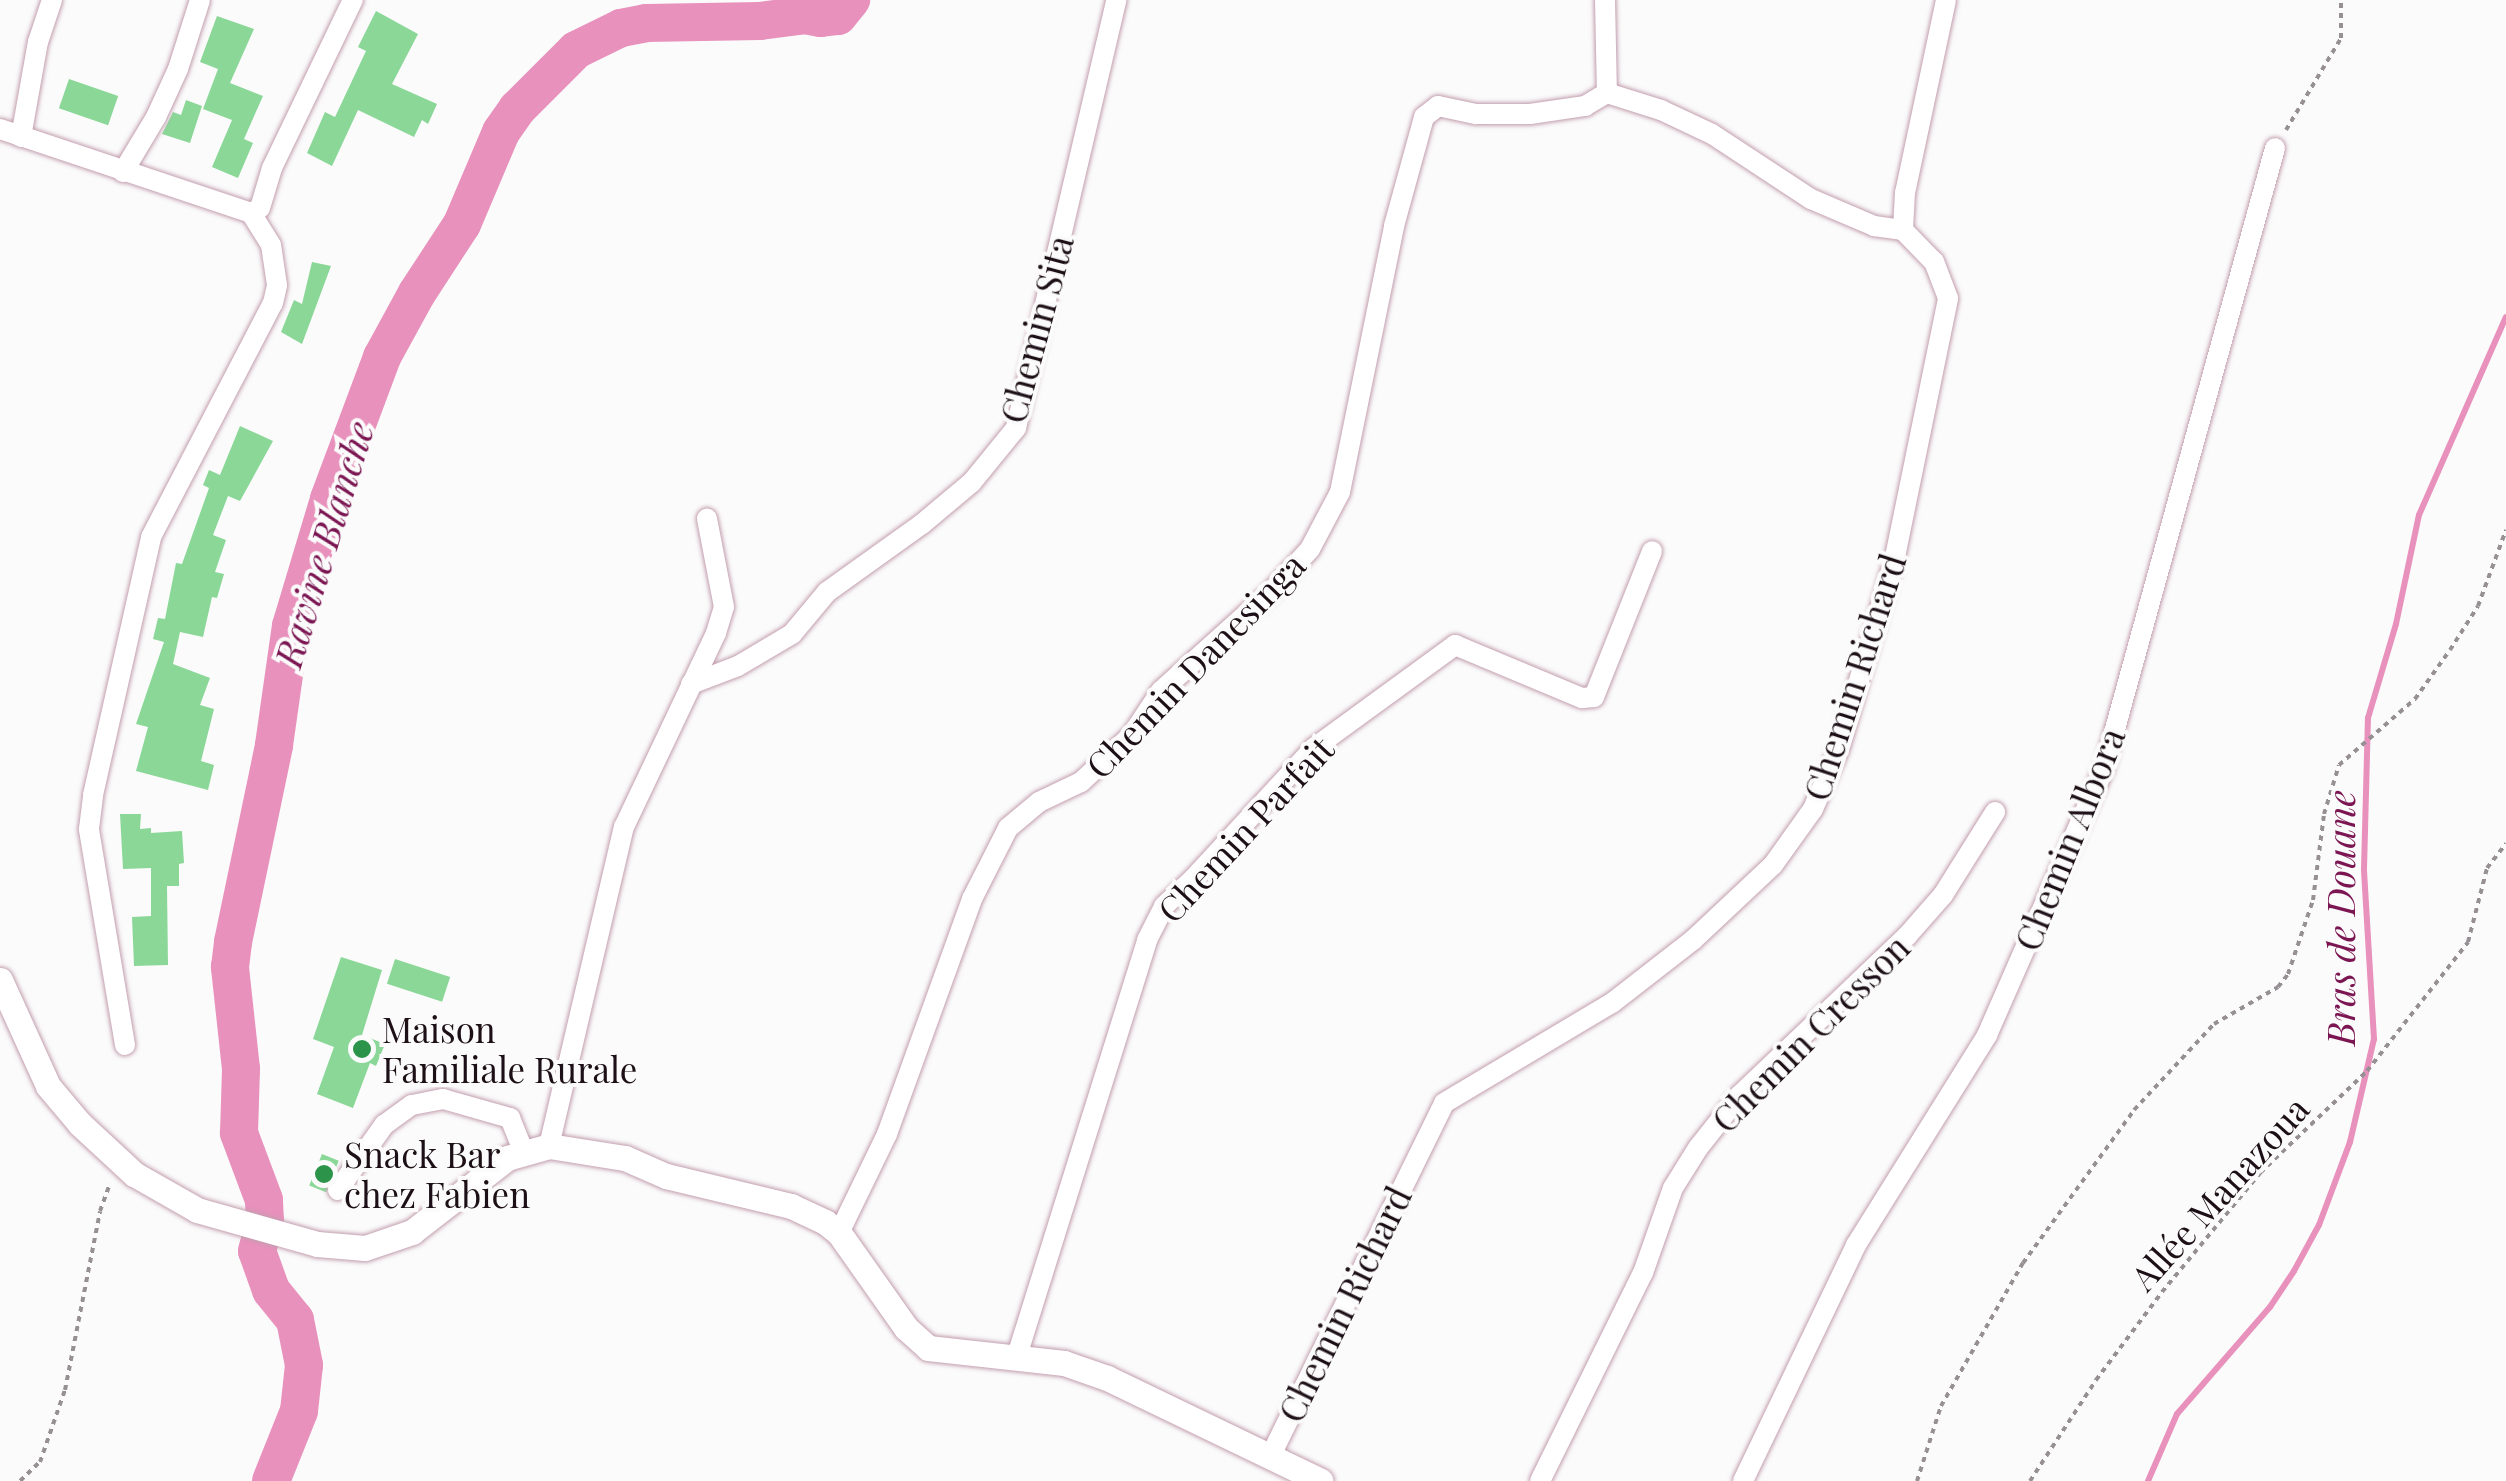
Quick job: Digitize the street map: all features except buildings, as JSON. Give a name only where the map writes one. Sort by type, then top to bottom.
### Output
[{"type":"main road","points":[[0,980],[48,1086],[119,1160],[198,1210],[316,1244],[365,1248],[399,1239],[478,1176],[537,1150],[625,1158],[666,1176],[791,1206],[838,1233],[906,1328],[928,1348],[1064,1363],[1107,1378],[1321,1481]]},
{"type":"street","points":[[21,137],[38,42],[52,0]]},
{"type":"street","points":[[122,172],[178,69],[200,0]]},
{"type":"street","points":[[242,212],[260,208],[272,168],[354,0]]},
{"type":"street","name":"Chemin Sita","points":[[691,684],[738,666],[792,634],[827,592],[922,524],[972,482],[1016,428],[1116,0]]},
{"type":"street","points":[[1605,0],[1607,94],[1662,110],[1712,134],[1811,199],[1874,226],[1902,230],[1905,193],[1946,0]]},
{"type":"street","name":"Chemin Danesinga","points":[[838,1233],[887,1134],[972,899],[1008,828],[1039,802],[1081,782],[1132,734],[1161,691],[1270,593],[1310,549],[1340,492],[1394,226],[1424,117],[1438,106],[1476,114],[1530,114],[1585,106],[1607,94]]},
{"type":"street","points":[[0,130],[242,212],[271,245],[277,286],[273,303],[151,537],[93,795],[88,829],[125,1045]]},
{"type":"street","name":"Chemin Albora","points":[[1742,1481],[1856,1245],[1987,1035],[2104,770],[2275,148]]},
{"type":"street","name":"Chemin Richard","points":[[1270,1456],[1444,1103],[1612,1003],[1694,940],[1773,865],[1813,809],[1839,748],[1895,557],[1948,298],[1934,262],[1902,230]]},
{"type":"street","points":[[537,1150],[624,827],[724,606],[707,519]]},
{"type":"street","name":"Chemin Parfait","points":[[1016,1359],[1147,940],[1164,906],[1314,748],[1455,645],[1582,698],[1594,698],[1652,550]]},
{"type":"street","name":"Chemin Cresson","points":[[1540,1481],[1643,1273],[1673,1188],[1698,1148],[1740,1095],[1943,895],[1995,812]]},
{"type":"street","points":[[338,1190],[384,1125],[412,1104],[443,1099],[510,1118],[537,1150]]},
{"type":"path","points":[[2275,148],[2341,38],[2341,0]]},
{"type":"path","points":[[1917,1481],[1940,1406],[2023,1263],[2123,1126],[2214,1024],[2278,987],[2288,974],[2313,900],[2324,814],[2339,765],[2415,699],[2450,650],[2478,606],[2506,530]]},
{"type":"path","name":"Allée Manazoua","points":[[2030,1481],[2096,1380],[2162,1292],[2260,1173],[2367,1070],[2468,942],[2486,868],[2506,844]]},
{"type":"path","points":[[20,1481],[40,1462],[65,1390],[100,1211],[119,1160]]},
{"type":"waterway","name":"Ravine Blanche","points":[[271,1481],[299,1411],[304,1365],[295,1320],[271,1290],[257,1251],[265,1221],[264,1200],[239,1133],[241,1069],[230,967],[274,745],[291,626],[329,499],[382,357],[462,224],[501,132],[517,109],[576,50],[621,28],[646,23],[760,21],[805,15],[821,18],[838,16],[851,0]]},
{"type":"waterway","name":"Bras de Douane","points":[[2148,1481],[2177,1414],[2270,1307],[2294,1271],[2319,1225],[2350,1142],[2374,1039],[2364,869],[2368,718],[2396,624],[2419,515],[2506,317]]},
{"type":"place","name":"Maison Familiale Rurale","points":[[362,1049]]},
{"type":"place","name":"Snack Bar chez Fabien","points":[[324,1174]]}]
